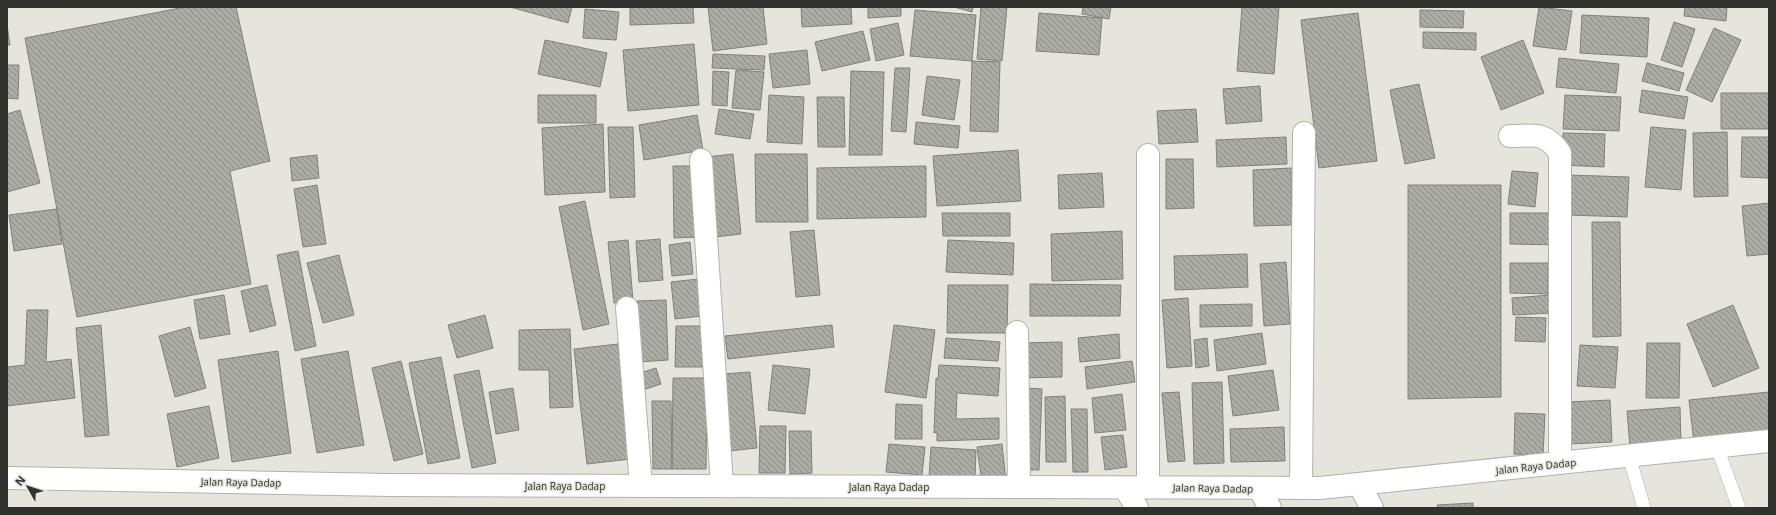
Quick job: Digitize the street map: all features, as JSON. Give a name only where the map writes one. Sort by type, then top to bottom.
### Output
[{"type":"street","points":[[1301,488],[1304,133]]},
{"type":"street","points":[[1510,136],[1543,136],[1554,145],[1560,153],[1560,463]]},
{"type":"street","points":[[1148,155],[1148,487]]},
{"type":"street","points":[[701,160],[722,486]]},
{"type":"street","points":[[627,308],[641,486]]},
{"type":"street","points":[[1017,332],[1019,487]]},
{"type":"street","name":"Jalan Raya Dadap","points":[[7,478],[390,485],[1320,488],[1769,442]]},
{"type":"street","points":[[1359,484],[1372,508]]},
{"type":"street","points":[[1125,488],[1137,508]]},
{"type":"street","points":[[1259,488],[1270,508]]},
{"type":"lane","points":[[1718,447],[1739,508]]},
{"type":"lane","points":[[1629,456],[1644,508]]},
{"type":"building","points":[[185,7],[236,7],[270,161],[230,171],[251,284],[77,317],[25,38]]},
{"type":"building","points":[[510,7],[572,7],[568,23]]},
{"type":"building","points":[[630,7],[693,7],[694,23],[630,25]]},
{"type":"building","points":[[708,7],[763,7],[767,44],[713,51]]},
{"type":"building","points":[[801,7],[851,7],[852,24],[802,27]]},
{"type":"building","points":[[868,7],[901,7],[901,16],[868,18]]},
{"type":"building","points":[[954,7],[973,7],[972,12]]},
{"type":"building","points":[[981,7],[1007,7],[1002,61],[977,59]]},
{"type":"building","points":[[1083,7],[1111,7],[1109,19],[1082,14]]},
{"type":"building","points":[[1242,7],[1279,7],[1274,74],[1237,71]]},
{"type":"building","points":[[1539,7],[1572,11],[1566,50],[1533,46]]},
{"type":"building","points":[[1685,7],[1727,7],[1726,21],[1684,16]]},
{"type":"building","points":[[585,9],[619,12],[616,40],[583,38]]},
{"type":"building","points":[[915,10],[976,15],[972,61],[910,56]]},
{"type":"building","points":[[1420,10],[1464,11],[1463,28],[1420,27]]},
{"type":"building","points":[[1039,13],[1102,18],[1099,55],[1036,51]]},
{"type":"building","points":[[1358,13],[1377,161],[1319,168],[1301,20]]},
{"type":"building","points":[[1582,15],[1649,18],[1647,57],[1580,53]]},
{"type":"building","points":[[1674,22],[1695,29],[1682,67],[1661,60]]},
{"type":"building","points":[[898,23],[904,55],[876,61],[870,29]]},
{"type":"building","points":[[7,25],[10,45],[7,45]]},
{"type":"building","points":[[1714,28],[1741,40],[1712,102],[1686,90]]},
{"type":"building","points":[[863,31],[870,60],[822,71],[815,42]]},
{"type":"building","points":[[1423,32],[1476,33],[1476,50],[1423,48]]},
{"type":"building","points":[[545,40],[607,53],[600,87],[538,74]]},
{"type":"building","points":[[1523,40],[1544,93],[1501,110],[1481,57]]},
{"type":"building","points":[[694,44],[699,105],[628,111],[623,50]]},
{"type":"building","points":[[807,50],[810,84],[773,88],[769,54]]},
{"type":"building","points":[[713,54],[765,56],[764,70],[712,68]]},
{"type":"building","points":[[1559,58],[1619,64],[1616,93],[1556,87]]},
{"type":"building","points":[[972,61],[1000,62],[998,132],[970,131]]},
{"type":"building","points":[[1647,63],[1684,73],[1679,91],[1642,81]]},
{"type":"building","points":[[7,65],[19,65],[18,99],[7,98]]},
{"type":"building","points":[[895,68],[910,68],[906,132],[891,131]]},
{"type":"building","points":[[736,70],[764,72],[760,110],[732,108]]},
{"type":"building","points":[[713,71],[729,72],[727,106],[712,105]]},
{"type":"building","points":[[851,71],[884,72],[882,155],[849,155]]},
{"type":"building","points":[[927,76],[960,80],[954,120],[922,115]]},
{"type":"building","points":[[1419,84],[1435,158],[1405,164],[1390,90]]},
{"type":"building","points":[[1260,86],[1262,121],[1226,124],[1223,89]]},
{"type":"building","points":[[1642,90],[1688,97],[1684,119],[1639,112]]},
{"type":"building","points":[[1721,93],[1769,93],[1769,129],[1721,129]]},
{"type":"building","points":[[538,95],[596,95],[596,123],[538,123]]},
{"type":"building","points":[[769,95],[804,97],[802,144],[767,142]]},
{"type":"building","points":[[1565,95],[1621,97],[1619,131],[1563,129]]},
{"type":"building","points":[[817,97],[844,97],[845,147],[818,147]]},
{"type":"building","points":[[719,109],[754,114],[750,139],[715,134]]},
{"type":"building","points":[[1196,109],[1198,142],[1159,144],[1157,111]]},
{"type":"building","points":[[20,110],[40,183],[7,192],[7,114]]},
{"type":"building","points":[[697,115],[703,150],[644,160],[639,125]]},
{"type":"building","points":[[916,122],[960,126],[958,148],[914,144]]},
{"type":"building","points":[[603,124],[605,192],[545,195],[542,128]]},
{"type":"building","points":[[608,127],[633,127],[635,197],[610,198]]},
{"type":"building","points":[[1651,127],[1686,130],[1681,190],[1645,187]]},
{"type":"building","points":[[1727,132],[1728,196],[1694,197],[1693,133]]},
{"type":"building","points":[[1563,133],[1605,134],[1604,167],[1562,165]]},
{"type":"building","points":[[1286,137],[1287,164],[1217,167],[1216,140]]},
{"type":"building","points":[[1742,137],[1769,137],[1769,178],[1741,177]]},
{"type":"building","points":[[1018,150],[1021,201],[937,206],[933,156]]},
{"type":"building","points":[[733,154],[741,234],[715,237],[706,157]]},
{"type":"building","points":[[755,154],[807,154],[808,222],[756,222]]},
{"type":"building","points":[[317,155],[319,178],[292,181],[290,158]]},
{"type":"building","points":[[1166,159],[1193,159],[1194,208],[1166,209]]},
{"type":"building","points":[[673,166],[699,166],[701,237],[674,238]]},
{"type":"building","points":[[926,166],[926,217],[817,219],[817,168]]},
{"type":"building","points":[[1291,168],[1292,225],[1254,226],[1253,170]]},
{"type":"building","points":[[1512,171],[1538,173],[1535,207],[1508,204]]},
{"type":"building","points":[[1102,173],[1104,207],[1059,209],[1058,175]]},
{"type":"building","points":[[1569,175],[1629,177],[1627,217],[1568,215]]},
{"type":"building","points":[[317,185],[326,244],[303,247],[294,189]]},
{"type":"building","points":[[1408,185],[1501,185],[1501,397],[1408,399]]},
{"type":"building","points":[[585,201],[609,324],[583,330],[559,207]]},
{"type":"building","points":[[1769,203],[1769,254],[1747,256],[1742,206]]},
{"type":"building","points":[[57,209],[62,244],[14,251],[9,215]]},
{"type":"building","points":[[942,213],[1010,213],[1010,236],[943,236]]},
{"type":"building","points":[[1510,213],[1559,213],[1559,245],[1510,244]]},
{"type":"building","points":[[1592,222],[1620,222],[1621,336],[1593,337]]},
{"type":"building","points":[[814,230],[820,295],[796,297],[790,232]]},
{"type":"building","points":[[1122,231],[1123,279],[1052,281],[1051,234]]},
{"type":"building","points":[[660,239],[663,280],[639,282],[636,241]]},
{"type":"building","points":[[628,240],[633,301],[614,303],[608,242]]},
{"type":"building","points":[[948,240],[1014,243],[1013,275],[946,272]]},
{"type":"building","points":[[690,242],[693,274],[672,276],[669,245]]},
{"type":"building","points":[[298,251],[316,346],[295,351],[277,255]]},
{"type":"building","points":[[1247,254],[1248,287],[1175,290],[1174,256]]},
{"type":"building","points":[[339,255],[354,315],[323,323],[307,263]]},
{"type":"building","points":[[1286,262],[1290,324],[1264,326],[1260,264]]},
{"type":"building","points":[[1510,263],[1548,263],[1548,294],[1510,293]]},
{"type":"building","points":[[698,279],[702,316],[675,319],[671,282]]},
{"type":"building","points":[[1030,284],[1121,285],[1120,316],[1030,316]]},
{"type":"building","points":[[267,285],[276,325],[250,332],[241,291]]},
{"type":"building","points":[[948,285],[1008,285],[1007,333],[947,333]]},
{"type":"building","points":[[224,295],[230,334],[200,339],[194,300]]},
{"type":"building","points":[[1551,295],[1552,313],[1513,315],[1512,298]]},
{"type":"building","points":[[1188,298],[1192,366],[1167,368],[1162,300]]},
{"type":"building","points":[[666,300],[668,360],[639,362],[637,301]]},
{"type":"building","points":[[1252,304],[1252,326],[1200,327],[1200,305]]},
{"type":"building","points":[[1733,305],[1759,368],[1713,387],[1687,324]]},
{"type":"building","points":[[27,310],[48,310],[46,362],[71,359],[75,398],[7,406],[7,367],[25,365]]},
{"type":"building","points":[[485,315],[493,348],[457,358],[448,325]]},
{"type":"building","points":[[1516,317],[1546,318],[1545,342],[1515,341]]},
{"type":"building","points":[[101,325],[109,435],[85,437],[76,328]]},
{"type":"building","points":[[832,325],[834,347],[728,359],[725,336]]},
{"type":"building","points":[[894,325],[935,330],[926,398],[885,392]]},
{"type":"building","points":[[676,326],[705,326],[705,367],[675,367]]},
{"type":"building","points":[[190,327],[206,388],[175,397],[159,336]]},
{"type":"building","points":[[570,329],[573,407],[550,408],[549,370],[519,370],[519,330]]},
{"type":"building","points":[[1262,333],[1266,364],[1217,371],[1214,340]]},
{"type":"building","points":[[1119,334],[1120,358],[1080,362],[1078,338]]},
{"type":"building","points":[[946,338],[1000,342],[998,361],[944,358]]},
{"type":"building","points":[[1207,338],[1209,366],[1196,368],[1194,340]]},
{"type":"building","points":[[1062,342],[1062,377],[1019,378],[1019,343]]},
{"type":"building","points":[[1647,343],[1680,343],[1679,398],[1646,398]]},
{"type":"building","points":[[618,344],[631,459],[587,464],[574,349]]},
{"type":"building","points":[[1580,345],[1618,347],[1615,388],[1577,386]]},
{"type":"building","points":[[278,351],[291,453],[232,462],[218,360]]},
{"type":"building","points":[[348,351],[364,445],[317,453],[301,359]]},
{"type":"building","points":[[441,357],[460,458],[428,464],[409,363]]},
{"type":"building","points":[[401,361],[423,454],[394,461],[372,368]]},
{"type":"building","points":[[1132,361],[1135,382],[1087,389],[1085,367]]},
{"type":"building","points":[[773,365],[810,369],[805,414],[768,410]]},
{"type":"building","points":[[939,365],[1000,368],[998,396],[957,393],[956,419],[999,418],[999,439],[937,441],[937,432],[934,433],[936,378],[938,379]]},
{"type":"building","points":[[656,368],[661,384],[640,391],[634,375]]},
{"type":"building","points":[[479,370],[496,463],[472,468],[454,375]]},
{"type":"building","points":[[1273,370],[1279,410],[1233,416],[1228,376]]},
{"type":"building","points":[[750,372],[757,448],[729,451],[723,374]]},
{"type":"building","points":[[673,378],[707,378],[706,469],[672,469]]},
{"type":"building","points":[[1222,382],[1224,463],[1194,464],[1192,383]]},
{"type":"building","points":[[513,388],[519,430],[496,434],[489,392]]},
{"type":"building","points":[[1026,388],[1042,389],[1039,470],[1023,470]]},
{"type":"building","points":[[1179,392],[1185,461],[1168,462],[1162,393]]},
{"type":"building","points":[[1769,392],[1769,434],[1694,443],[1689,400]]},
{"type":"building","points":[[1122,394],[1126,430],[1095,433],[1092,398]]},
{"type":"building","points":[[1065,396],[1066,462],[1046,462],[1045,397]]},
{"type":"building","points":[[1610,400],[1612,442],[1570,444],[1568,402]]},
{"type":"building","points":[[652,401],[671,401],[672,469],[653,469]]},
{"type":"building","points":[[896,404],[922,405],[922,439],[895,439]]},
{"type":"building","points":[[209,406],[219,458],[177,467],[167,414]]},
{"type":"building","points":[[1680,407],[1681,443],[1630,447],[1627,411]]},
{"type":"building","points":[[1071,409],[1087,409],[1088,472],[1073,472]]},
{"type":"building","points":[[1515,413],[1545,414],[1543,455],[1514,454]]},
{"type":"building","points":[[760,426],[786,426],[785,473],[759,473]]},
{"type":"building","points":[[1284,427],[1285,461],[1231,462],[1230,429]]},
{"type":"building","points":[[789,431],[811,431],[812,473],[790,474]]},
{"type":"building","points":[[1123,435],[1127,467],[1105,470],[1101,437]]},
{"type":"building","points":[[889,444],[925,447],[922,475],[886,472]]},
{"type":"building","points":[[1002,444],[1006,481],[982,484],[977,447]]},
{"type":"building","points":[[931,447],[976,450],[975,479],[929,477]]},
{"type":"building","points":[[1473,503],[1473,508],[1438,508],[1437,505]]}]
